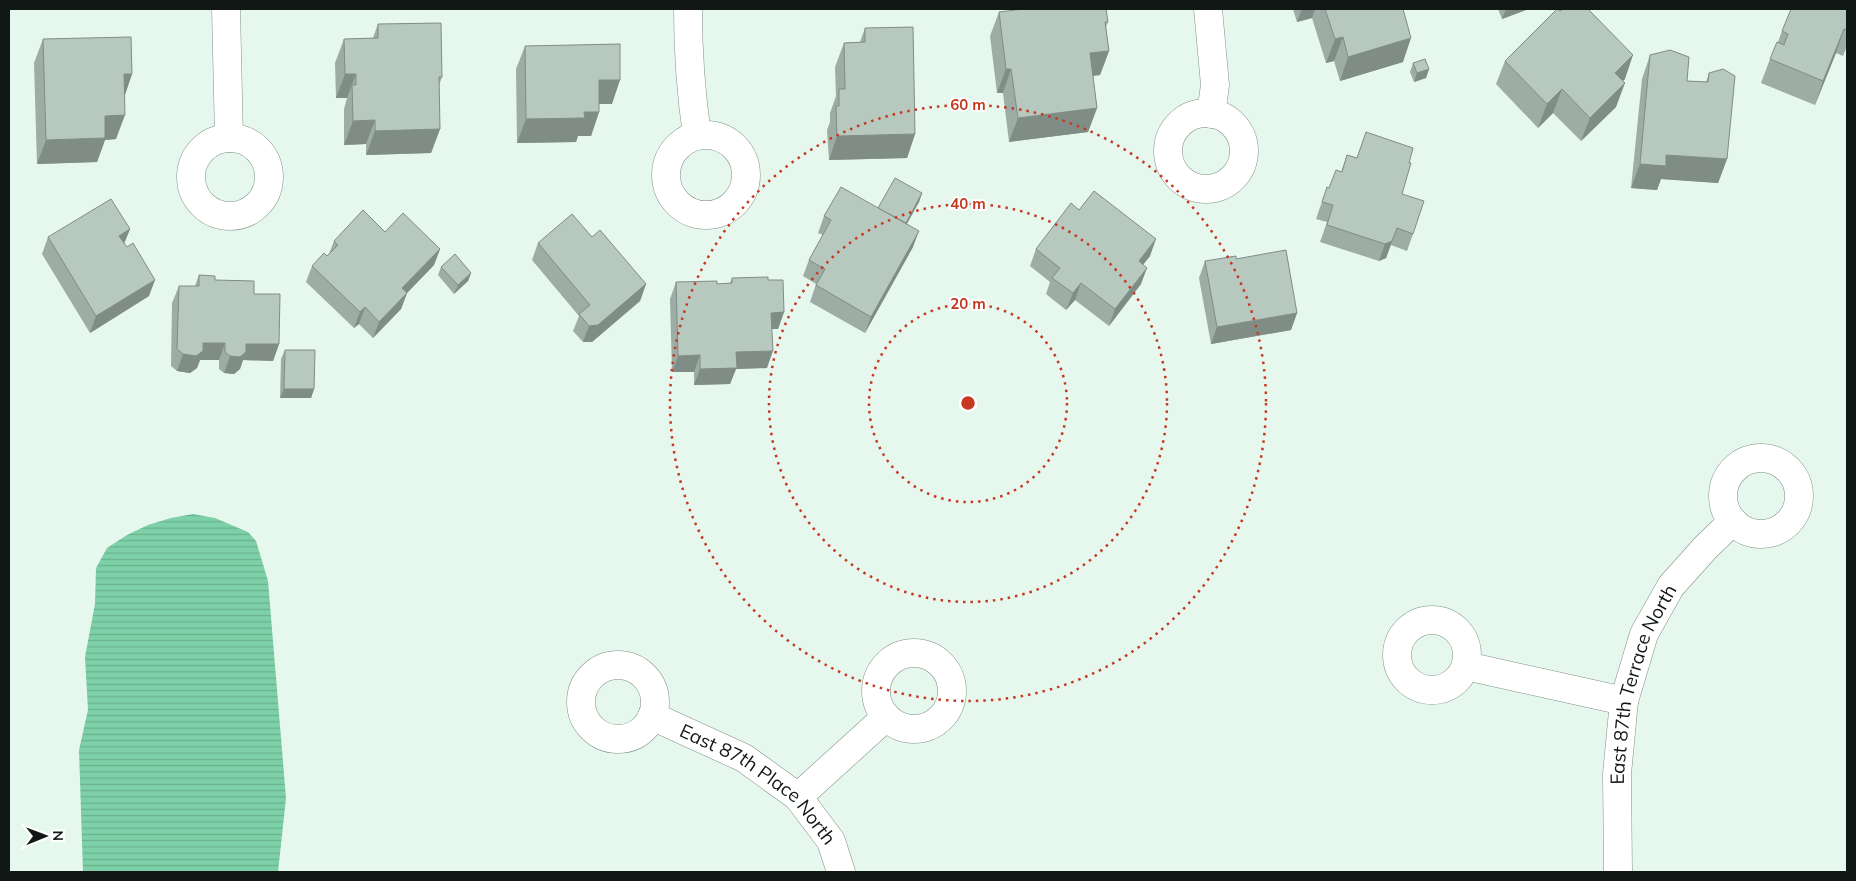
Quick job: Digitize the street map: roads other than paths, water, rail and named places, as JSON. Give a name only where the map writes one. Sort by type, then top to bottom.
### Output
[{"type":"street","points":[[226,9],[228,138]]},
{"type":"street","points":[[688,9],[690,60],[698,136]]},
{"type":"street","points":[[1208,9],[1215,84],[1211,114]]},
{"type":"street","name":"East 87th Terrace North","points":[[1618,872],[1618,774],[1624,701],[1644,634],[1671,586],[1706,547],[1733,521]]},
{"type":"street","points":[[1466,666],[1624,701]]},
{"type":"street","name":"East 87th Place North","points":[[652,716],[744,758],[798,797],[830,841],[841,872]]},
{"type":"street","points":[[798,797],[886,717]]}]
